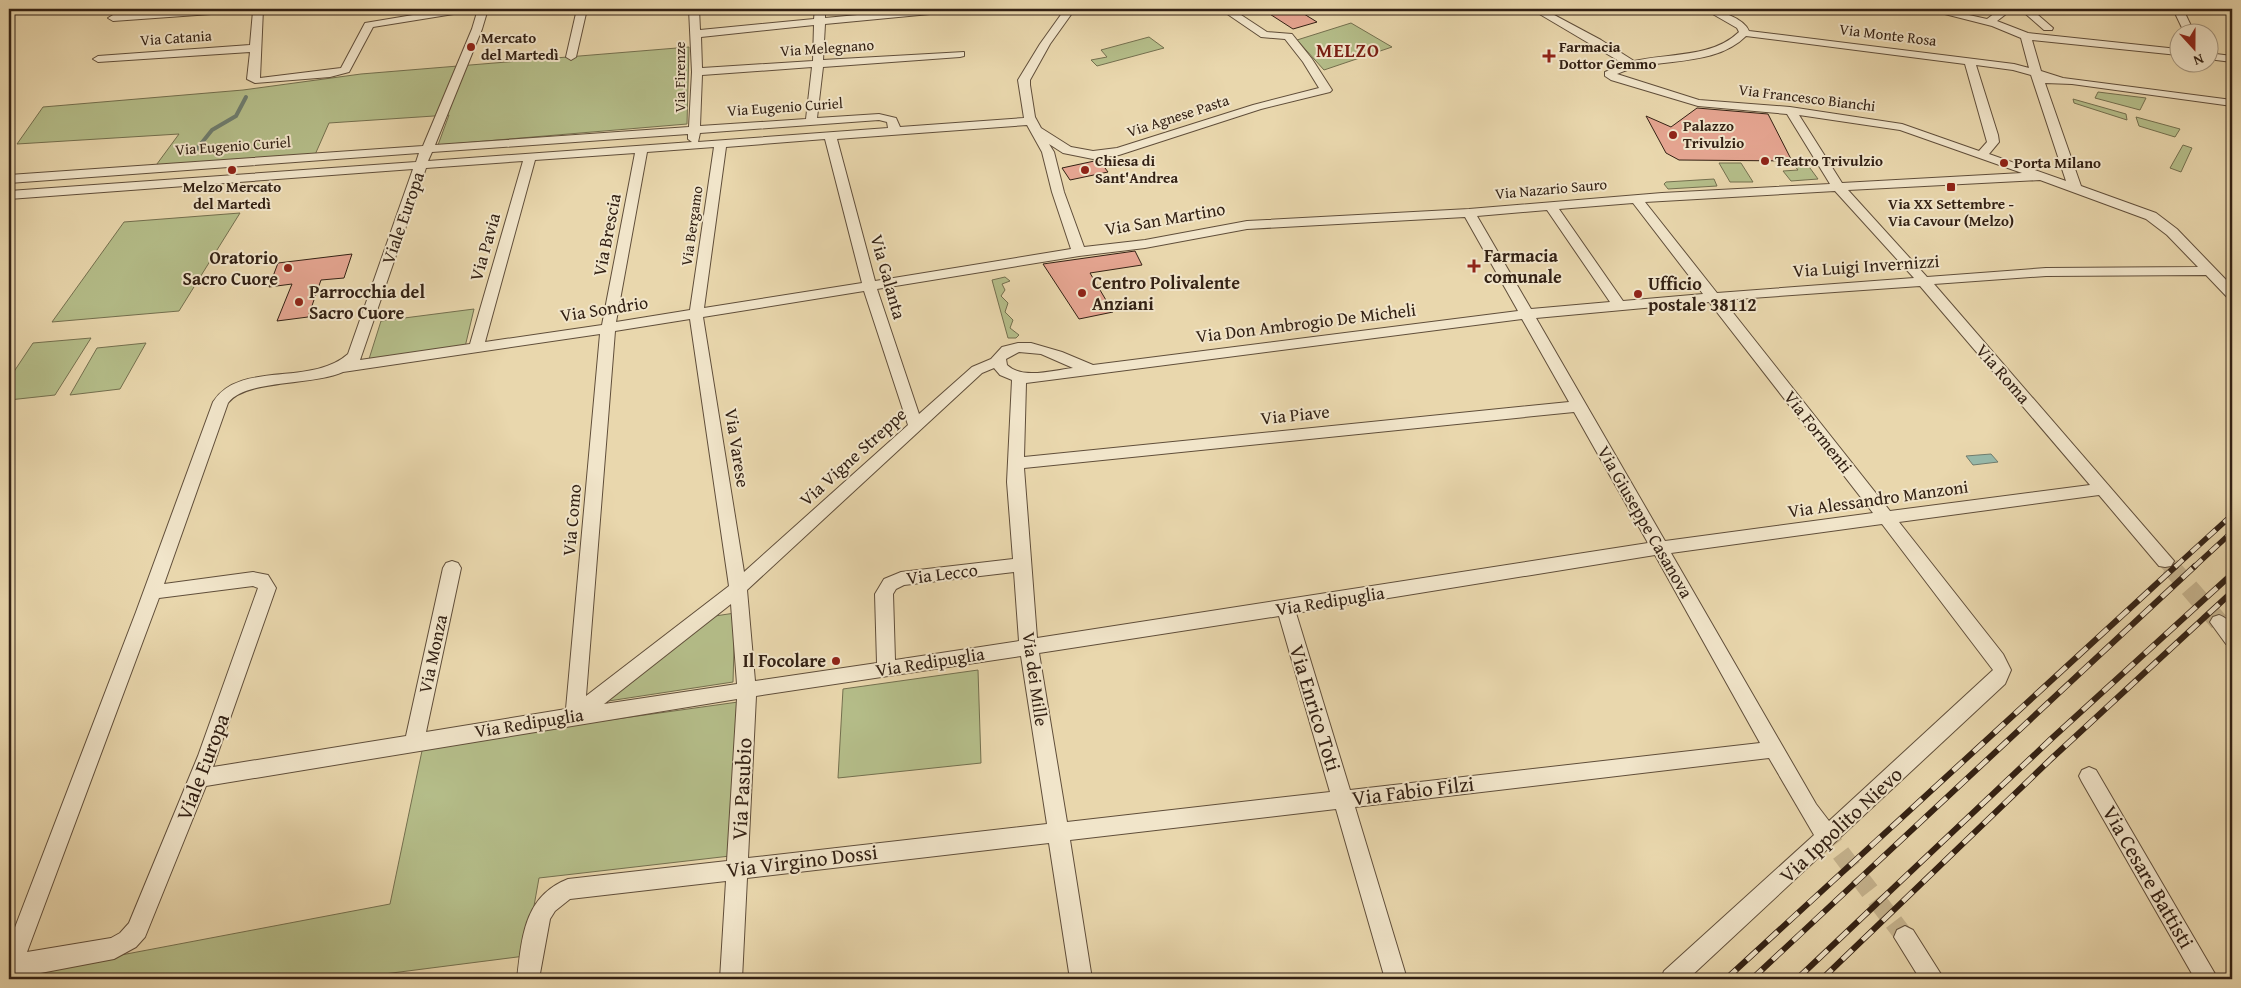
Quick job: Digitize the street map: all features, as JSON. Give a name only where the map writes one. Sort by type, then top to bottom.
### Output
[{"type":"street","name":"Via Catania","points":[[113,18],[250,9]]},
{"type":"street","points":[[258,9],[253,79],[257,81],[333,74],[348,67],[369,20],[466,9]]},
{"type":"street","name":"Viale Europa","points":[[10,969],[153,592],[223,399],[234,389],[249,384],[315,375],[344,366],[356,355],[421,164],[477,29],[483,9]]},
{"type":"street","points":[[571,56],[582,9]]},
{"type":"street","name":"Via Firenze","points":[[694,9],[697,72],[694,145]]},
{"type":"street","points":[[811,122],[818,63],[820,9]]},
{"type":"street","points":[[695,34],[951,9]]},
{"type":"street","points":[[1070,9],[1024,80],[1036,129],[1048,152],[1058,192],[1079,252]]},
{"type":"street","points":[[1225,9],[1265,35],[1289,38],[1326,90]]},
{"type":"street","points":[[1536,9],[1605,46],[1634,66],[1721,49],[1738,40],[1744,33],[1744,29],[1709,9]]},
{"type":"street","points":[[1930,9],[1989,22],[2048,28],[2135,47]]},
{"type":"street","points":[[1989,22],[2001,14],[1998,9]]},
{"type":"street","points":[[2025,9],[2048,28]]},
{"type":"street","points":[[2178,9],[2184,22]]},
{"type":"street","points":[[1989,22],[2026,36],[2168,51]]},
{"type":"street","points":[[2026,36],[2048,28]]},
{"type":"street","name":"Via Monte Rosa","points":[[1744,33],[1968,61],[2037,77],[2072,81]]},
{"type":"street","points":[[2026,36],[2037,77],[2075,188]]},
{"type":"street","name":"Via Catania","points":[[98,59],[255,48]]},
{"type":"street","name":"Via Melegnano","points":[[697,72],[960,54]]},
{"type":"street","points":[[2218,57],[2232,59]]},
{"type":"street","points":[[1968,61],[1992,137],[1990,147],[1982,155]]},
{"type":"street","name":"Via Francesco Bianchi","points":[[1634,66],[1610,74],[1615,78],[1692,102],[1790,110],[1902,127],[2135,208],[2154,218],[2172,232],[2232,294]]},
{"type":"street","points":[[2072,81],[2133,83],[2232,96]]},
{"type":"street","points":[[2072,81],[2232,103]]},
{"type":"street","name":"Via Agnese Pasta","points":[[1036,129],[1072,152],[1104,155],[1263,105],[1326,90]]},
{"type":"street","name":"Via Roma","points":[[1790,110],[1839,188],[1923,280],[2101,489],[2165,561]]},
{"type":"street","name":"Via Eugenio Curiel","points":[[9,179],[884,117],[892,120],[895,131]]},
{"type":"street","name":"Via Eugenio Curiel","points":[[9,195],[895,131],[1036,129]]},
{"type":"street","points":[[662,147],[671,141],[668,131]]},
{"type":"street","name":"Via Galanta","points":[[830,136],[870,287],[916,427]]},
{"type":"street","name":"Via Bergamo","points":[[696,314],[721,143]]},
{"type":"street","points":[[449,162],[446,161],[446,155],[449,151],[459,146]]},
{"type":"street","name":"Via Brescia","points":[[608,328],[642,149]]},
{"type":"street","name":"Via Pavia","points":[[476,348],[530,157]]},
{"type":"street","name":"Via Nazario Sauro","points":[[1469,213],[1636,199],[2041,176]]},
{"type":"street","name":"Via Formenti","points":[[1636,199],[2001,665]]},
{"type":"street","points":[[1550,206],[1620,306]]},
{"type":"street","name":"Via San Martino","points":[[870,287],[1079,252],[1145,244],[1243,225],[1469,213]]},
{"type":"street","name":"Via Giuseppe Casanova","points":[[1469,213],[1822,830]]},
{"type":"street","name":"Via Luigi Invernizzi","points":[[1527,314],[1923,280],[2058,272],[2209,271]]},
{"type":"street","name":"Via Sondrio","points":[[344,366],[476,348],[870,287]]},
{"type":"street","name":"Via Varese","points":[[696,314],[738,588],[747,690]]},
{"type":"street","name":"Via Don Ambrogio De Micheli","points":[[1019,378],[1527,314]]},
{"type":"street","name":"Via Como","points":[[576,716],[608,328]]},
{"type":"street","name":"Via Don Ambrogio De Micheli","points":[[998,361],[1000,356],[1011,350],[1034,347],[1091,370]]},
{"type":"street","points":[[998,361],[1002,369],[1019,378]]},
{"type":"street","name":"Via Vigne Streppe","points":[[576,716],[738,588],[977,370],[998,361]]},
{"type":"street","name":"Via dei Mille","points":[[1019,378],[1020,397],[1015,463],[1029,647],[1081,979]]},
{"type":"street","name":"Via Piave","points":[[1015,463],[1579,406]]},
{"type":"street","name":"Via Alessandro Manzoni","points":[[1660,548],[2101,489]]},
{"type":"street","name":"Via Redipuglia","points":[[200,778],[414,741],[1286,608],[1660,548]]},
{"type":"street","name":"Via Lecco","points":[[886,669],[884,594],[890,584],[901,579],[1022,564]]},
{"type":"street","name":"Via Monza","points":[[414,741],[452,568]]},
{"type":"street","name":"Viale Europa","points":[[10,969],[114,948],[133,935],[140,924],[200,778],[266,585],[262,580],[252,579],[153,592]]},
{"type":"street","name":"Via Enrico Toti","points":[[1286,608],[1396,979]]},
{"type":"street","points":[[2219,622],[2232,639]]},
{"type":"street","name":"Via Ippolito Nievo","points":[[1672,979],[1998,679],[2002,670],[2001,665]]},
{"type":"street","name":"Via Pasubio","points":[[731,979],[747,690]]},
{"type":"street","name":"Via Fabio Filzi","points":[[1057,832],[1770,750]]},
{"type":"street","name":"Via Cesare Battisti","points":[[2089,776],[2207,979]]},
{"type":"street","name":"Via Virgino Dossi","points":[[528,979],[540,914],[550,898],[558,892],[574,888],[1057,832]]},
{"type":"street","points":[[1905,937],[1934,979]]},
{"type":"green space","points":[[1351,23],[1392,47],[1324,70],[1297,40]]},
{"type":"green space","points":[[1149,37],[1164,48],[1097,66],[1091,60],[1107,57],[1101,50]]},
{"type":"green space","points":[[689,47],[687,124],[438,145],[449,115],[329,123],[314,157],[154,168],[179,134],[17,144],[43,107],[243,90],[361,74]]},
{"type":"green space","points":[[2098,92],[2146,98],[2140,110],[2095,98]]},
{"type":"green space","points":[[2073,99],[2126,114],[2127,120],[2074,103]]},
{"type":"green space","points":[[2136,117],[2180,129],[2175,137],[2139,126]]},
{"type":"green space","points":[[2183,145],[2192,148],[2181,172],[2170,168]]},
{"type":"green space","points":[[1719,163],[1741,163],[1753,182],[1730,182]]},
{"type":"green space","points":[[1793,164],[1807,164],[1818,179],[1791,181],[1783,171],[1798,170]]},
{"type":"green space","points":[[1714,179],[1717,186],[1668,189],[1664,184],[1666,182]]},
{"type":"green space","points":[[240,213],[179,311],[52,322],[124,222]]},
{"type":"green space","points":[[1005,277],[1010,281],[1002,284],[1005,290],[1001,296],[1008,303],[1005,312],[1013,320],[1010,328],[1019,335],[1016,338],[1008,338],[992,280]]},
{"type":"green space","points":[[474,309],[465,347],[369,359],[381,321]]},
{"type":"green space","points":[[91,338],[55,395],[9,400],[9,379],[33,343]]},
{"type":"green space","points":[[146,343],[120,389],[70,395],[97,348]]},
{"type":"green space","points":[[735,613],[733,682],[602,702],[715,616]]},
{"type":"green space","points":[[978,670],[981,763],[838,778],[843,689]]},
{"type":"green space","points":[[738,702],[730,856],[539,878],[525,956],[345,979],[20,979],[21,974],[390,904],[423,746]]},
{"type":"shaded area","points":[[1991,454],[1998,462],[1973,465],[1966,456]]},
{"type":"building","points":[[1262,9],[1296,9],[1317,22],[1293,29]]},
{"type":"building","name":"Palazzo Trivulzio","points":[[1697,108],[1768,114],[1792,161],[1679,160],[1666,153],[1646,116],[1671,127]]},
{"type":"building","name":"Chiesa di Sant'Andrea","points":[[1099,160],[1108,172],[1070,180],[1062,168]]},
{"type":"building","name":"Centro Polivalente Anziani","points":[[1135,251],[1142,265],[1090,273],[1113,312],[1079,319],[1043,264]]},
{"type":"building","name":"Parrocchia del Sacro Cuore","points":[[352,254],[344,278],[321,280],[308,317],[277,321],[292,284],[269,287],[278,263]]},
{"type":"waterway","points":[[196,150],[212,130],[236,116],[246,97]]},
{"type":"tunnel","points":[[2165,561],[2170,566]]},
{"type":"tunnel","points":[[2170,566],[2219,622]]},
{"type":"tunnel","points":[[1823,830],[1905,937]]},
{"type":"railway","points":[[2175,567],[2232,515]]},
{"type":"railway","points":[[2194,567],[2232,532]]},
{"type":"railway","points":[[1726,979],[2176,566]]},
{"type":"railway","points":[[1752,979],[2195,566]]},
{"type":"railway","points":[[1797,979],[2050,740],[2232,574]]},
{"type":"railway","points":[[1822,979],[2051,759],[2232,592]]},
{"type":"place","name":"Mercato del Martedì","points":[[471,47]]},
{"type":"place","name":"Farmacia Dottor Gemmo","points":[[1549,56]]},
{"type":"place","name":"Palazzo Trivulzio","points":[[1673,135]]},
{"type":"place","name":"Teatro Trivulzio","points":[[1765,161]]},
{"type":"place","name":"Porta Milano","points":[[2004,163]]},
{"type":"place","name":"Melzo Mercato del Martedì","points":[[232,170]]},
{"type":"place","name":"Chiesa di Sant'Andrea","points":[[1085,170]]},
{"type":"place","name":"Via XX Settembre - Via Cavour (Melzo)","points":[[1951,187]]},
{"type":"place","name":"Farmacia comunale","points":[[1474,266]]},
{"type":"place","name":"Oratorio Sacro Cuore","points":[[288,268]]},
{"type":"place","name":"Centro Polivalente Anziani","points":[[1082,293]]},
{"type":"place","name":"Ufficio postale 38112","points":[[1638,294]]},
{"type":"place","name":"Parrocchia del Sacro Cuore","points":[[299,302]]},
{"type":"place","name":"Il Focolare","points":[[836,661]]},
{"type":"district","name":"MELZO","points":[[1348,50]]}]
